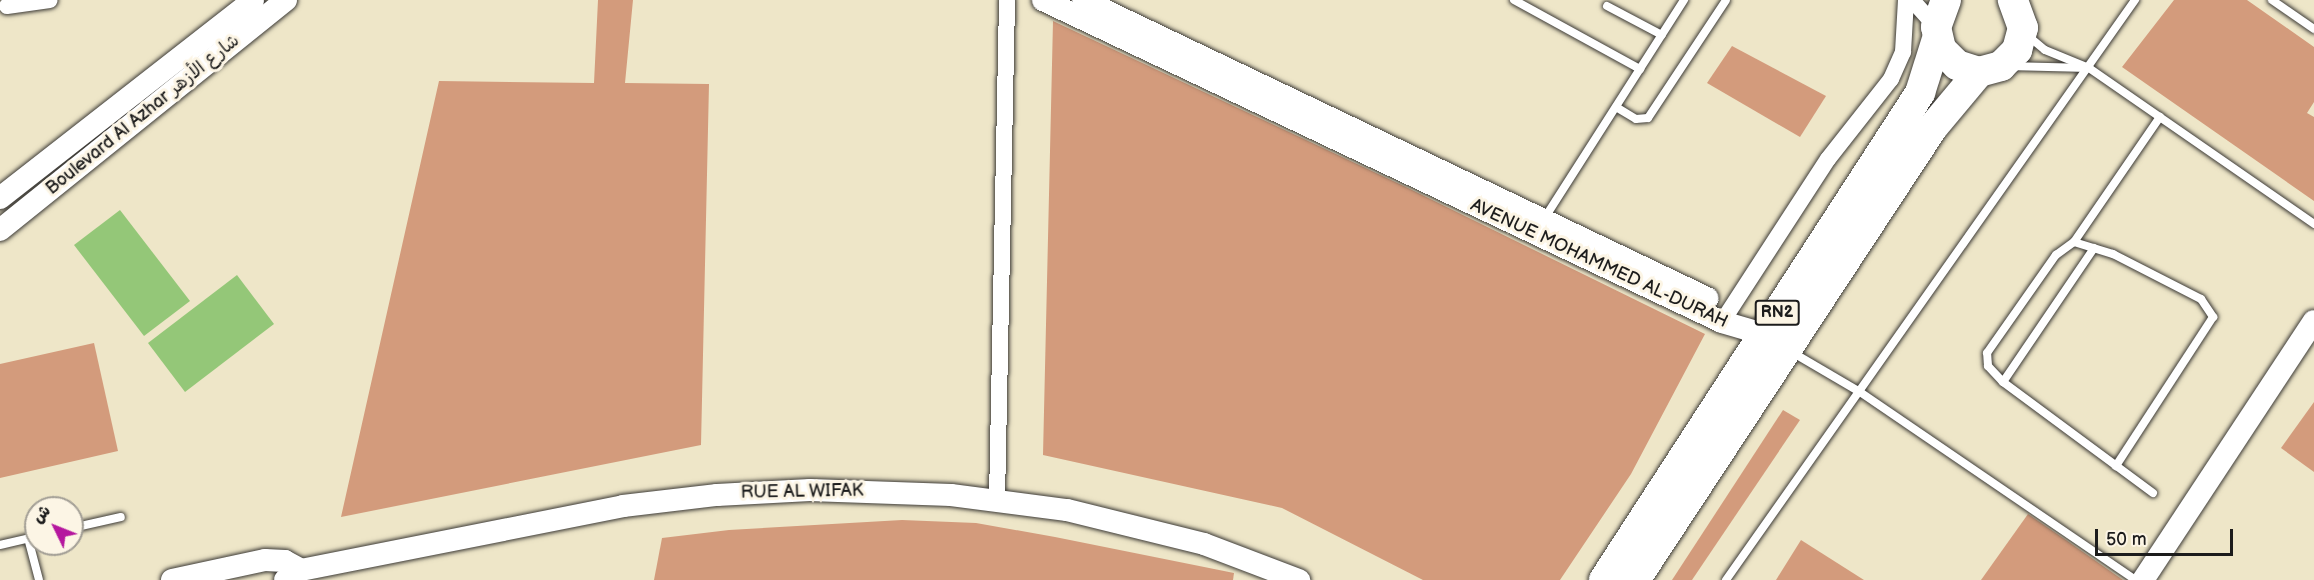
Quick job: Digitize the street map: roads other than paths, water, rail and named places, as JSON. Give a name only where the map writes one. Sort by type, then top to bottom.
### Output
[{"type":"highway","name":"RN2","points":[[1604,580],[1933,127],[1990,69],[2017,50],[2019,9]]},
{"type":"highway","points":[[1940,22],[1957,65],[1990,69]]},
{"type":"highway","name":"RN2","points":[[1635,580],[1920,93],[1940,22]]},
{"type":"street","points":[[7,6],[50,0]]},
{"type":"street","name":"Boulevard Al Azhar شارع الأزهر","points":[[3,188],[253,0]]},
{"type":"street","name":"Boulevard Al Azhar شارع الأزهر","points":[[0,230],[285,0]]},
{"type":"street","points":[[997,500],[1007,0]]},
{"type":"street","name":"AVENUE MOHAMMED AL-DURAH","points":[[1043,0],[1540,227]]},
{"type":"street","name":"AVENUE MOHAMMED AL-DURAH","points":[[1083,0],[1775,342]]},
{"type":"street","points":[[1726,316],[1828,159],[1891,79],[1903,52],[1906,0]]},
{"type":"street","points":[[1912,0],[1940,22]]},
{"type":"street","points":[[2143,580],[2314,321]]},
{"type":"street","name":"RUE AL WIFAK","points":[[172,580],[266,560],[285,561],[295,577],[623,506],[717,495],[857,490],[997,500],[1137,525],[1204,544],[1299,580]]},
{"type":"lane","points":[[1514,0],[1640,69]]},
{"type":"lane","points":[[1540,227],[1684,0]]},
{"type":"lane","points":[[1616,107],[1636,119],[1648,118],[1726,0]]},
{"type":"lane","points":[[1726,580],[2135,0]]},
{"type":"lane","points":[[2272,0],[2314,29]]},
{"type":"lane","points":[[1607,6],[1662,35]]},
{"type":"lane","points":[[2019,9],[2038,46],[2089,68],[2314,224]]},
{"type":"lane","points":[[1990,69],[2089,68]]},
{"type":"lane","points":[[2153,493],[2003,382],[1988,366],[1987,353],[2056,255],[2074,242],[2160,117]]},
{"type":"lane","points":[[2074,242],[2094,248],[2201,299],[2213,317],[2116,466]]},
{"type":"lane","points":[[2003,382],[2094,248]]},
{"type":"lane","points":[[1775,342],[1860,392],[2136,580]]},
{"type":"lane","points":[[84,525],[121,517]]},
{"type":"lane","points":[[0,545],[24,539]]},
{"type":"lane","points":[[35,556],[39,580]]}]
